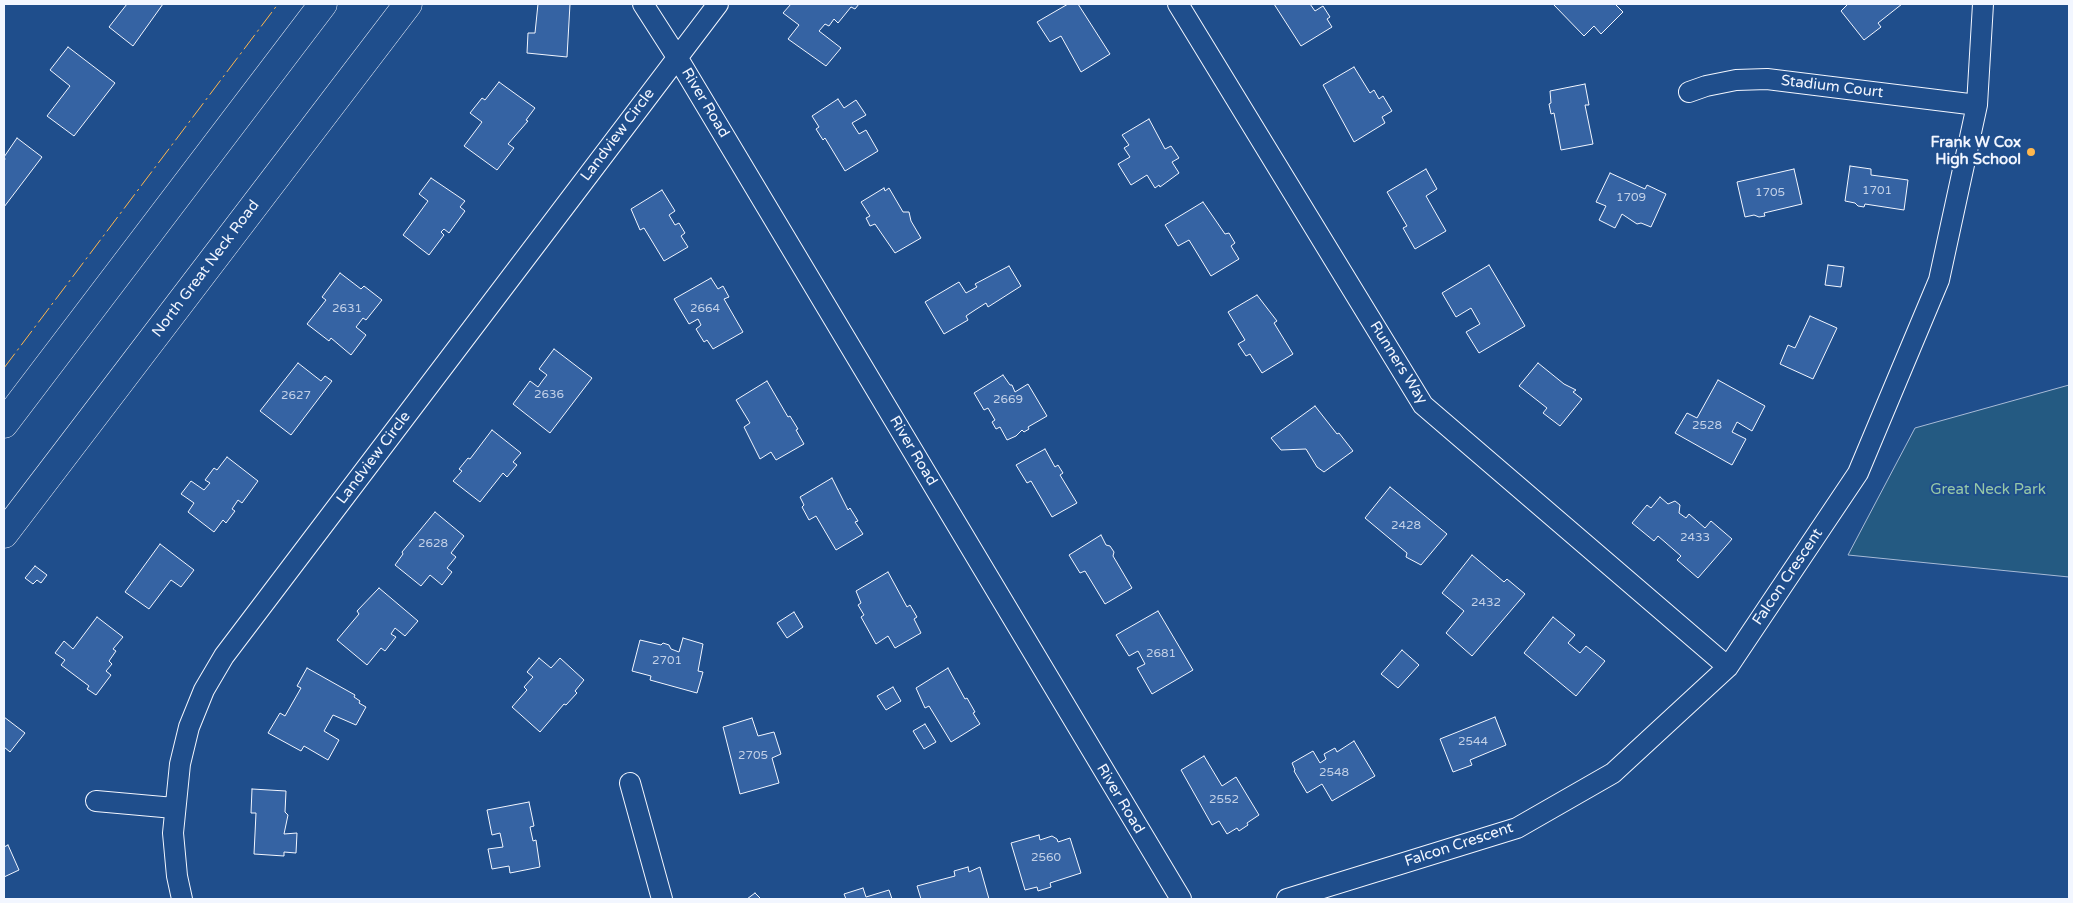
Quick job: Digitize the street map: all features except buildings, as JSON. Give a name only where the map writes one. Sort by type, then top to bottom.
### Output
[{"type":"main road","points":[[4,424],[323,4]]},
{"type":"main road","name":"North Great Neck Road","points":[[4,534],[408,4]]},
{"type":"street","name":"River Road","points":[[643,4],[677,57],[1181,899]]},
{"type":"street","name":"Landview Circle","points":[[182,899],[177,876],[173,833],[174,808],[180,764],[189,727],[204,690],[224,656],[718,4]]},
{"type":"street","name":"Runners Way","points":[[1178,4],[1423,405],[1728,667]]},
{"type":"street","name":"Falcon Crescent","points":[[1287,899],[1517,828],[1613,772],[1728,667],[1858,473],[1939,280],[1977,105],[1982,4]]},
{"type":"street","name":"Stadium Court","points":[[1689,92],[1706,86],[1736,80],[1767,79],[1977,105]]},
{"type":"street","points":[[630,783],[662,899]]},
{"type":"street","points":[[96,801],[174,808]]},
{"type":"green space","name":"Great Neck Park","points":[[2069,385],[2069,577],[1848,555],[1915,428]]},
{"type":"power","points":[[4,368],[278,4]]},
{"type":"place","name":"Frank W Cox High School","points":[[2031,152]]}]
